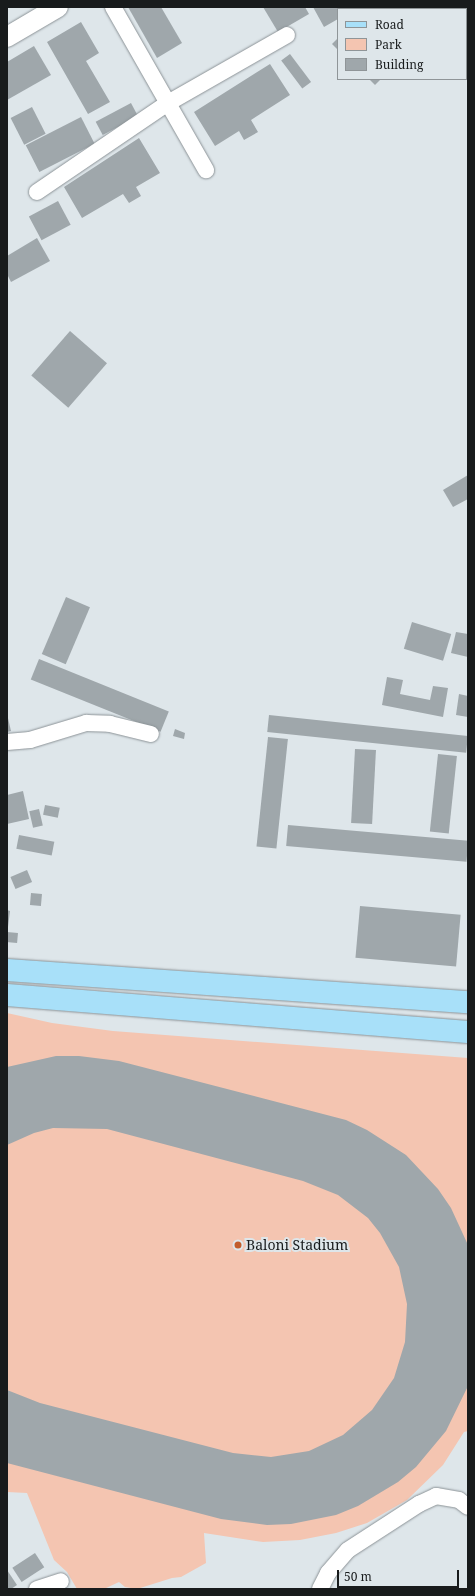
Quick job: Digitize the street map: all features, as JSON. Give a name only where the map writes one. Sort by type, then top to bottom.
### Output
[{"type":"main road","points":[[7,970],[468,1002]]},
{"type":"main road","points":[[7,995],[468,1032]]},
{"type":"street","points":[[7,37],[58,7]]},
{"type":"street","points":[[113,7],[206,170]]},
{"type":"street","points":[[37,192],[168,103],[287,35]]},
{"type":"street","points":[[7,742],[30,740],[86,723],[110,724],[151,734]]},
{"type":"street","points":[[320,1589],[328,1573],[348,1550],[419,1504],[436,1496],[459,1500],[468,1507]]},
{"type":"street","points":[[37,1589],[61,1581]]},
{"type":"green space","name":"Baloni Stadium","points":[[7,1013],[52,1023],[113,1031],[468,1058],[468,1431],[464,1432],[443,1465],[407,1500],[367,1523],[336,1533],[300,1540],[263,1542],[204,1533],[206,1563],[181,1577],[172,1578],[137,1589],[125,1587],[119,1582],[104,1589],[77,1589],[67,1572],[54,1560],[27,1493],[7,1492]]},
{"type":"building","points":[[128,7],[161,7],[182,43],[157,58]]},
{"type":"building","points":[[263,7],[305,7],[309,14],[278,32]]},
{"type":"building","points":[[313,7],[359,7],[337,8],[337,20],[324,27]]},
{"type":"building","points":[[438,7],[462,7],[460,8]]},
{"type":"building","points":[[81,22],[99,53],[86,61],[110,102],[88,114],[47,42]]},
{"type":"building","points":[[468,37],[468,63],[467,62]]},
{"type":"building","points":[[337,39],[337,49],[332,44]]},
{"type":"building","points":[[34,46],[51,75],[7,100],[7,62]]},
{"type":"building","points":[[290,54],[311,82],[302,89],[281,61]]},
{"type":"building","points":[[270,64],[290,95],[251,120],[258,132],[244,140],[239,131],[215,146],[194,112]]},
{"type":"building","points":[[370,80],[380,80],[375,85]]},
{"type":"building","points":[[131,103],[138,116],[103,135],[96,122]]},
{"type":"building","points":[[32,107],[46,134],[24,145],[11,118]]},
{"type":"building","points":[[81,117],[95,144],[39,172],[26,145]]},
{"type":"building","points":[[139,138],[160,173],[136,187],[141,196],[129,203],[123,194],[82,218],[64,187]]},
{"type":"building","points":[[58,201],[71,225],[42,240],[29,216]]},
{"type":"building","points":[[37,238],[50,261],[11,282],[7,274],[7,256]]},
{"type":"building","points":[[70,331],[107,363],[68,408],[31,376]]},
{"type":"building","points":[[468,475],[468,499],[453,507],[443,490]]},
{"type":"building","points":[[66,597],[90,607],[66,664],[42,654]]},
{"type":"building","points":[[412,622],[451,634],[443,661],[404,649]]},
{"type":"building","points":[[456,632],[468,634],[468,657],[451,653]]},
{"type":"building","points":[[39,659],[169,711],[161,732],[31,679]]},
{"type":"building","points":[[387,677],[403,680],[400,694],[430,700],[433,686],[448,688],[443,717],[382,705]]},
{"type":"building","points":[[459,694],[468,696],[468,717],[456,715]]},
{"type":"building","points":[[7,714],[11,731],[7,732]]},
{"type":"building","points":[[269,715],[468,736],[466,753],[267,732]]},
{"type":"building","points":[[175,729],[185,733],[184,739],[173,736]]},
{"type":"building","points":[[268,737],[288,739],[276,848],[257,846]]},
{"type":"building","points":[[355,749],[376,750],[372,824],[351,823]]},
{"type":"building","points":[[438,754],[457,756],[449,834],[430,832]]},
{"type":"building","points":[[23,791],[29,819],[7,824],[7,795]]},
{"type":"building","points":[[45,805],[60,808],[58,818],[43,815]]},
{"type":"building","points":[[39,809],[43,826],[33,828],[29,811]]},
{"type":"building","points":[[288,825],[468,841],[466,862],[286,846]]},
{"type":"building","points":[[19,835],[54,842],[52,856],[16,849]]},
{"type":"building","points":[[27,870],[32,882],[16,889],[10,877]]},
{"type":"building","points":[[31,893],[42,894],[41,906],[30,905]]},
{"type":"building","points":[[360,906],[461,915],[456,967],[355,958]]},
{"type":"building","points":[[7,910],[10,911],[8,927],[7,927]]},
{"type":"building","points":[[7,932],[18,933],[17,943],[7,942]]},
{"type":"building","points":[[56,1056],[79,1056],[119,1061],[346,1120],[367,1130],[406,1155],[438,1189],[451,1208],[468,1245],[468,1386],[446,1431],[416,1467],[398,1482],[358,1506],[336,1515],[291,1524],[267,1525],[221,1519],[7,1463],[7,1390],[40,1403],[233,1453],[271,1457],[309,1451],[343,1435],[372,1410],[394,1378],[405,1342],[407,1304],[399,1267],[380,1233],[368,1218],[338,1195],[303,1181],[107,1129],[53,1128],[34,1133],[7,1145],[7,1067]]},
{"type":"building","points":[[35,1553],[44,1567],[22,1582],[12,1568]]},
{"type":"building","points":[[7,1570],[17,1585],[11,1589],[7,1589]]},
{"type":"place","name":"Baloni Stadium","points":[[238,1245]]}]
